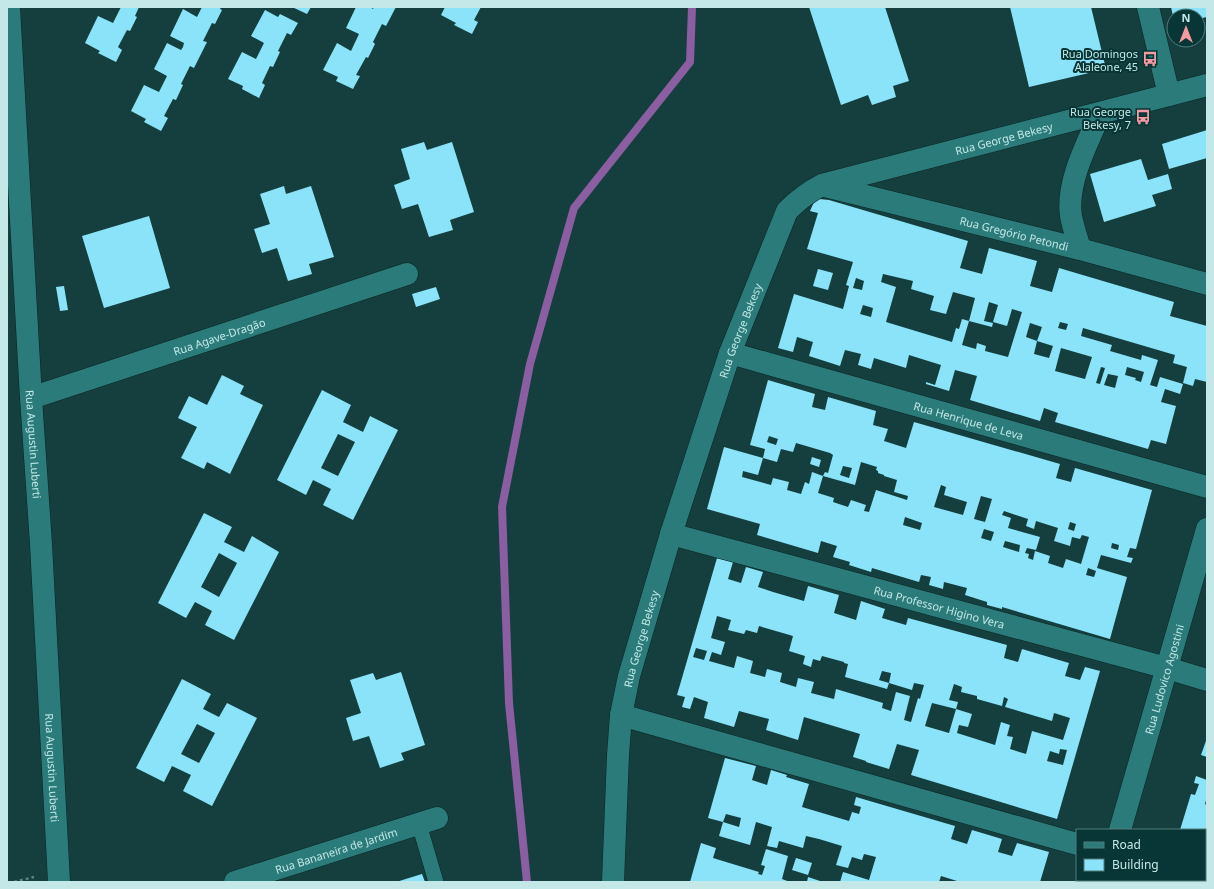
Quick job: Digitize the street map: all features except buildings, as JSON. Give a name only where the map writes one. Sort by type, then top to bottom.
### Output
[{"type":"street","name":"Rua Augustin Luberti","points":[[9,7],[31,398],[41,544],[59,882]]},
{"type":"street","points":[[1148,7],[1169,95]]},
{"type":"street","name":"Rua George Bekesy","points":[[613,882],[621,715],[629,676],[671,534],[730,353],[788,211],[798,201],[822,185],[1207,85]]},
{"type":"street","points":[[1080,249],[1071,216],[1070,200],[1072,182],[1100,114]]},
{"type":"street","name":"Rua Gregório Petondi","points":[[822,185],[1080,249],[1207,284]]},
{"type":"street","name":"Rua Agave-Dragão","points":[[31,398],[407,274]]},
{"type":"street","name":"Rua Henrique de Leva","points":[[730,353],[1207,487]]},
{"type":"street","name":"Rua Ludovico Agostini","points":[[1120,829],[1207,529]]},
{"type":"street","name":"Rua Professor Higino Vera","points":[[671,534],[1207,680]]},
{"type":"street","points":[[621,715],[1076,844]]},
{"type":"street","name":"Rua Bananeira de Jardim","points":[[235,882],[428,821]]},
{"type":"lane","points":[[428,821],[436,882]]},
{"type":"waterway","points":[[527,882],[509,703],[502,507],[530,364],[574,208],[690,62],[692,7]]},
{"type":"place","name":"Rua Domingos Alaleone, 45","points":[[1150,59]]},
{"type":"place","name":"Rua George Bekesy, 7","points":[[1143,117]]}]
